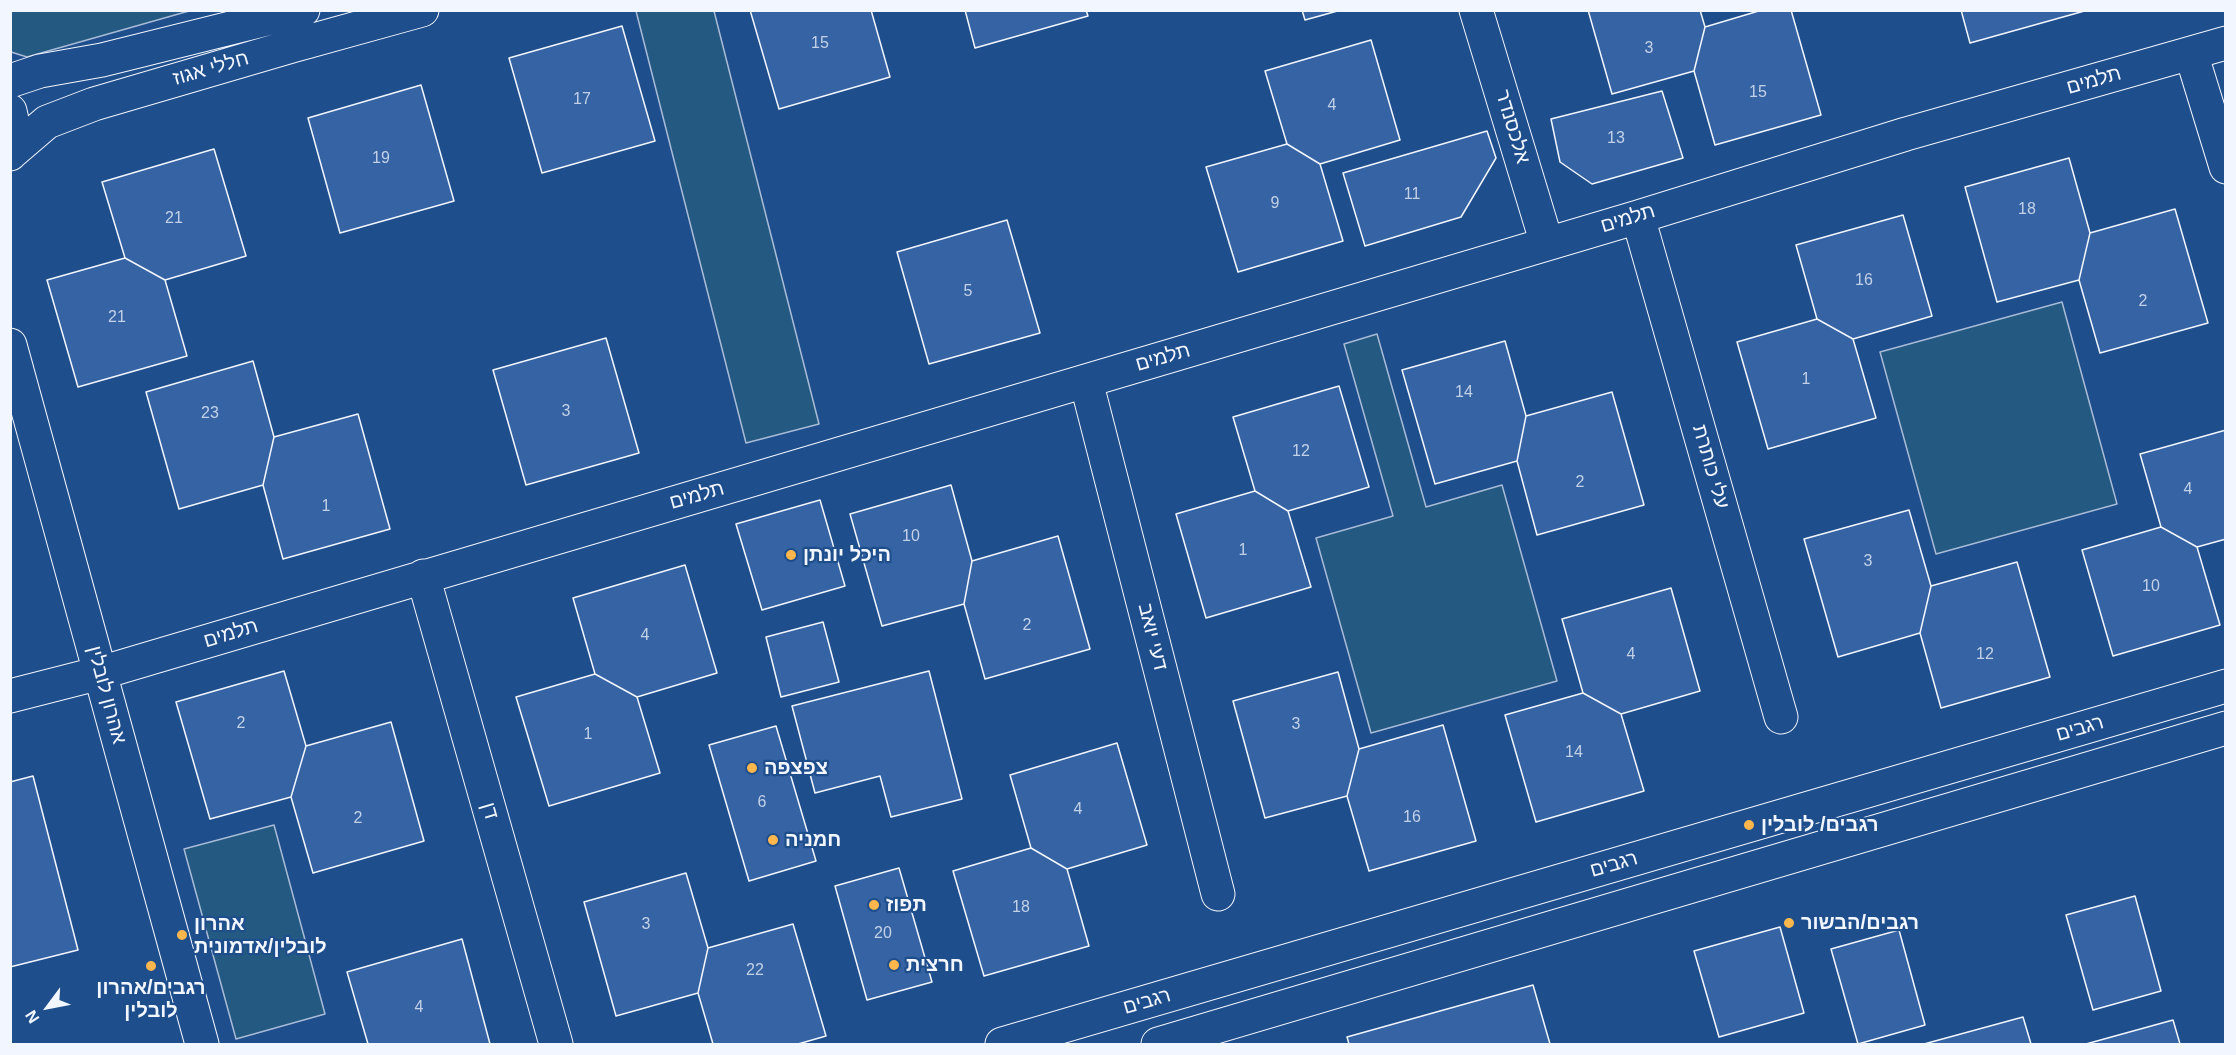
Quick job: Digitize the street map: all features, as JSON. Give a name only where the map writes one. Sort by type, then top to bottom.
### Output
[{"type":"street","name":"חללי אגוז","points":[[10,81],[40,71],[102,60],[303,10]]},
{"type":"street","name":"חללי אגוז","points":[[11,153],[47,122],[94,104],[422,10]]},
{"type":"street","name":"אלכסנדר","points":[[1476,10],[1547,244]]},
{"type":"street","name":"תלמים","points":[[10,696],[99,673],[1086,381],[1638,217],[1906,134],[2226,43]]},
{"type":"street","points":[[2191,53],[2226,167]]},
{"type":"street","points":[[10,111],[14,129],[11,153]]},
{"type":"street","name":"עלי כותרת","points":[[1638,217],[1781,717]]},
{"type":"street","name":"אהרון לובלין","points":[[10,345],[202,1044]]},
{"type":"street","name":"דעי יואב","points":[[1086,381],[1218,894]]},
{"type":"street","name":"דן","points":[[423,576],[556,1044]]},
{"type":"street","name":"רגבים","points":[[1002,1044],[1067,1035],[2226,686]]},
{"type":"street","name":"רגבים","points":[[1158,1044],[2226,728]]},
{"type":"shaded area","points":[[11,10],[189,11],[27,57],[11,52]]},
{"type":"shaded area","points":[[636,11],[714,11],[819,424],[746,443]]},
{"type":"shaded area","points":[[2062,302],[2117,504],[1936,554],[1880,352]]},
{"type":"shaded area","points":[[1377,334],[1426,507],[1502,485],[1557,681],[1371,733],[1316,538],[1393,516],[1344,344]]},
{"type":"shaded area","points":[[274,825],[325,1014],[236,1039],[184,849]]},
{"type":"building","points":[[750,10],[871,10],[890,77],[779,109]]},
{"type":"building","points":[[965,10],[1086,10],[1088,16],[975,48]]},
{"type":"building","points":[[1302,10],[1341,10],[1305,20]]},
{"type":"building","points":[[1588,10],[1700,10],[1705,27],[1694,71],[1612,94]]},
{"type":"building","points":[[1762,10],[1791,10],[1821,115],[1715,145],[1694,71],[1705,27]]},
{"type":"building","points":[[1961,10],[2088,10],[1970,43]]},
{"type":"building","points":[[622,26],[655,141],[542,173],[509,58]]},
{"type":"building","points":[[1371,40],[1400,140],[1320,164],[1287,144],[1265,71]]},
{"type":"building","points":[[421,85],[454,201],[340,233],[308,118]]},
{"type":"building","points":[[1662,91],[1683,158],[1592,184],[1560,162],[1551,119]]},
{"type":"building","points":[[1487,131],[1496,158],[1461,217],[1365,246],[1343,173]]},
{"type":"building","points":[[1287,144],[1320,164],[1343,241],[1238,272],[1206,167]]},
{"type":"building","points":[[214,149],[246,256],[165,280],[125,258],[102,182]]},
{"type":"building","points":[[2069,158],[2090,233],[2079,280],[1997,302],[1965,187]]},
{"type":"building","points":[[2175,209],[2208,323],[2100,353],[2079,280],[2090,233]]},
{"type":"building","points":[[1903,215],[1932,316],[1853,339],[1817,319],[1796,245]]},
{"type":"building","points":[[1007,220],[1040,333],[929,364],[897,252]]},
{"type":"building","points":[[125,258],[165,280],[187,356],[78,387],[47,280]]},
{"type":"building","points":[[1817,319],[1853,339],[1876,418],[1768,449],[1737,342]]},
{"type":"building","points":[[606,338],[639,453],[526,485],[493,370]]},
{"type":"building","points":[[1505,341],[1526,416],[1517,461],[1435,484],[1402,370]]},
{"type":"building","points":[[253,361],[274,437],[263,485],[179,509],[146,392]]},
{"type":"building","points":[[1339,386],[1369,487],[1288,511],[1255,491],[1233,417]]},
{"type":"building","points":[[1612,392],[1644,505],[1537,535],[1517,461],[1526,416]]},
{"type":"building","points":[[358,414],[390,529],[283,559],[263,485],[274,437]]},
{"type":"building","points":[[2226,430],[2226,539],[2197,547],[2161,527],[2140,454]]},
{"type":"building","points":[[951,485],[972,561],[964,604],[882,626],[850,514]]},
{"type":"building","points":[[1255,491],[1288,511],[1311,587],[1206,618],[1176,514]]},
{"type":"building","name":"היכל יונתן","points":[[820,500],[845,586],[762,610],[736,524]]},
{"type":"building","points":[[1909,510],[1931,586],[1920,633],[1838,657],[1804,539]]},
{"type":"building","points":[[2161,527],[2197,547],[2220,625],[2113,656],[2082,550]]},
{"type":"building","points":[[1058,536],[1090,649],[985,679],[964,604],[972,561]]},
{"type":"building","points":[[2017,562],[2050,677],[1941,708],[1920,633],[1931,586]]},
{"type":"building","points":[[685,565],[717,673],[637,697],[595,674],[573,598]]},
{"type":"building","points":[[1671,588],[1700,691],[1621,714],[1583,693],[1562,619]]},
{"type":"building","points":[[823,622],[839,682],[781,697],[766,637]]},
{"type":"building","points":[[284,671],[306,746],[291,797],[210,819],[176,702]]},
{"type":"building","points":[[929,671],[962,799],[891,817],[880,776],[815,793],[792,706]]},
{"type":"building","points":[[1338,672],[1359,749],[1347,796],[1265,818],[1233,701]]},
{"type":"building","points":[[595,674],[637,697],[660,773],[549,806],[516,697]]},
{"type":"building","points":[[1583,693],[1621,714],[1644,791],[1536,822],[1505,715]]},
{"type":"building","points":[[391,722],[424,841],[313,873],[291,797],[306,746]]},
{"type":"building","points":[[1443,725],[1476,841],[1369,871],[1347,796],[1359,749]]},
{"type":"building","points":[[776,726],[816,861],[749,881],[709,745]]},
{"type":"building","points":[[1117,743],[1147,845],[1067,869],[1031,848],[1010,775]]},
{"type":"building","points":[[33,776],[78,950],[10,967],[10,782]]},
{"type":"building","points":[[1031,848],[1067,869],[1089,946],[984,976],[953,871]]},
{"type":"building","points":[[899,868],[932,982],[867,1000],[835,886]]},
{"type":"building","points":[[686,873],[708,948],[698,993],[616,1016],[584,902]]},
{"type":"building","points":[[2135,896],[2161,991],[2093,1010],[2066,915]]},
{"type":"building","points":[[793,924],[826,1036],[798,1044],[713,1044],[698,993],[708,948]]},
{"type":"building","points":[[1780,927],[1804,1013],[1719,1037],[1694,951]]},
{"type":"building","points":[[1899,930],[1925,1025],[1858,1044],[1831,949]]},
{"type":"building","points":[[462,939],[490,1044],[368,1044],[347,972]]},
{"type":"building","points":[[1533,985],[1550,1044],[1349,1044],[1347,1037]]},
{"type":"building","points":[[2023,1017],[2031,1044],[1924,1044]]},
{"type":"building","points":[[2173,1020],[2180,1044],[2086,1044]]},
{"type":"place","name":"היכל יונתן","points":[[791,555]]},
{"type":"place","name":"צפצפה","points":[[752,768]]},
{"type":"place","name":"רגבים/ לובלין","points":[[1749,825]]},
{"type":"place","name":"חמניה","points":[[773,840]]},
{"type":"place","name":"תפוז","points":[[874,905]]},
{"type":"place","name":"רגבים/הבשור","points":[[1789,923]]},
{"type":"place","name":"אהרון לובלין/אדמונית","points":[[182,935]]},
{"type":"place","name":"חרצית","points":[[894,965]]},
{"type":"place","name":"רגבים/אהרון לובלין","points":[[151,966]]}]
